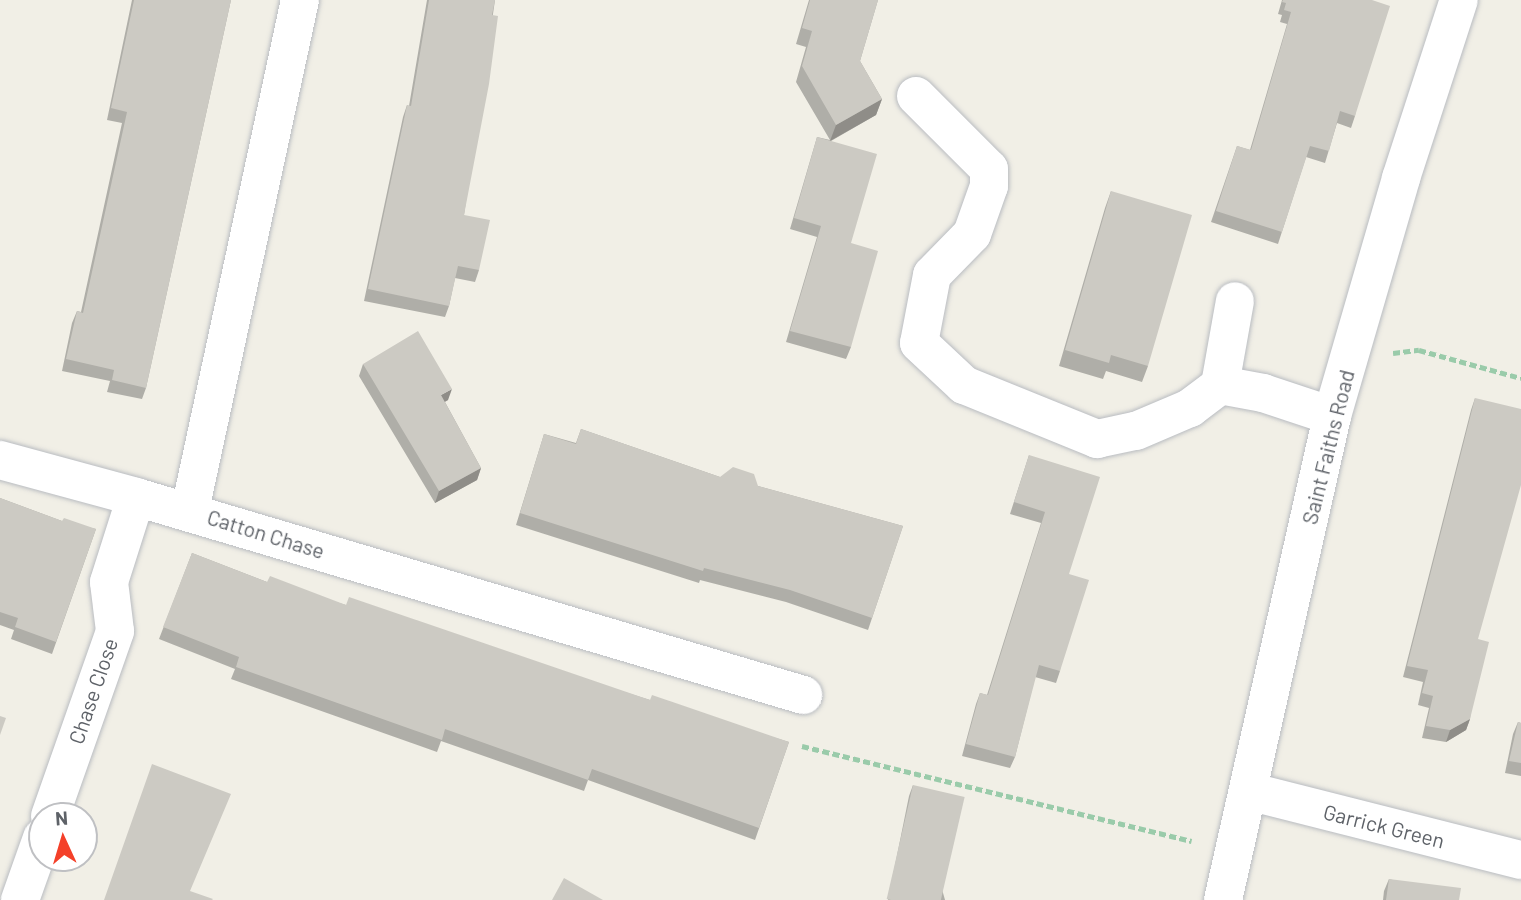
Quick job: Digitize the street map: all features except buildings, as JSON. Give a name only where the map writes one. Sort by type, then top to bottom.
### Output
[{"type":"street","name":"Catton Chase","points":[[300,0],[190,510],[803,695]]},
{"type":"street","name":"Saint Faiths Road","points":[[1223,900],[1332,416],[1401,178],[1459,0]]},
{"type":"street","points":[[916,96],[989,169],[989,186],[972,234],[932,275],[919,343],[964,384],[1097,439],[1136,432],[1190,408],[1220,385],[1235,301]]},
{"type":"street","points":[[1220,385],[1263,393],[1332,416]]},
{"type":"street","points":[[0,460],[190,510]]},
{"type":"street","name":"Chase Close","points":[[55,802],[115,631],[109,582],[136,497]]},
{"type":"street","name":"Garrick Green","points":[[1248,790],[1521,860]]},
{"type":"street","points":[[20,900],[30,872]]},
{"type":"path","points":[[1354,345],[1391,353],[1419,350],[1521,378]]},
{"type":"path","points":[[802,746],[1233,851]]}]
